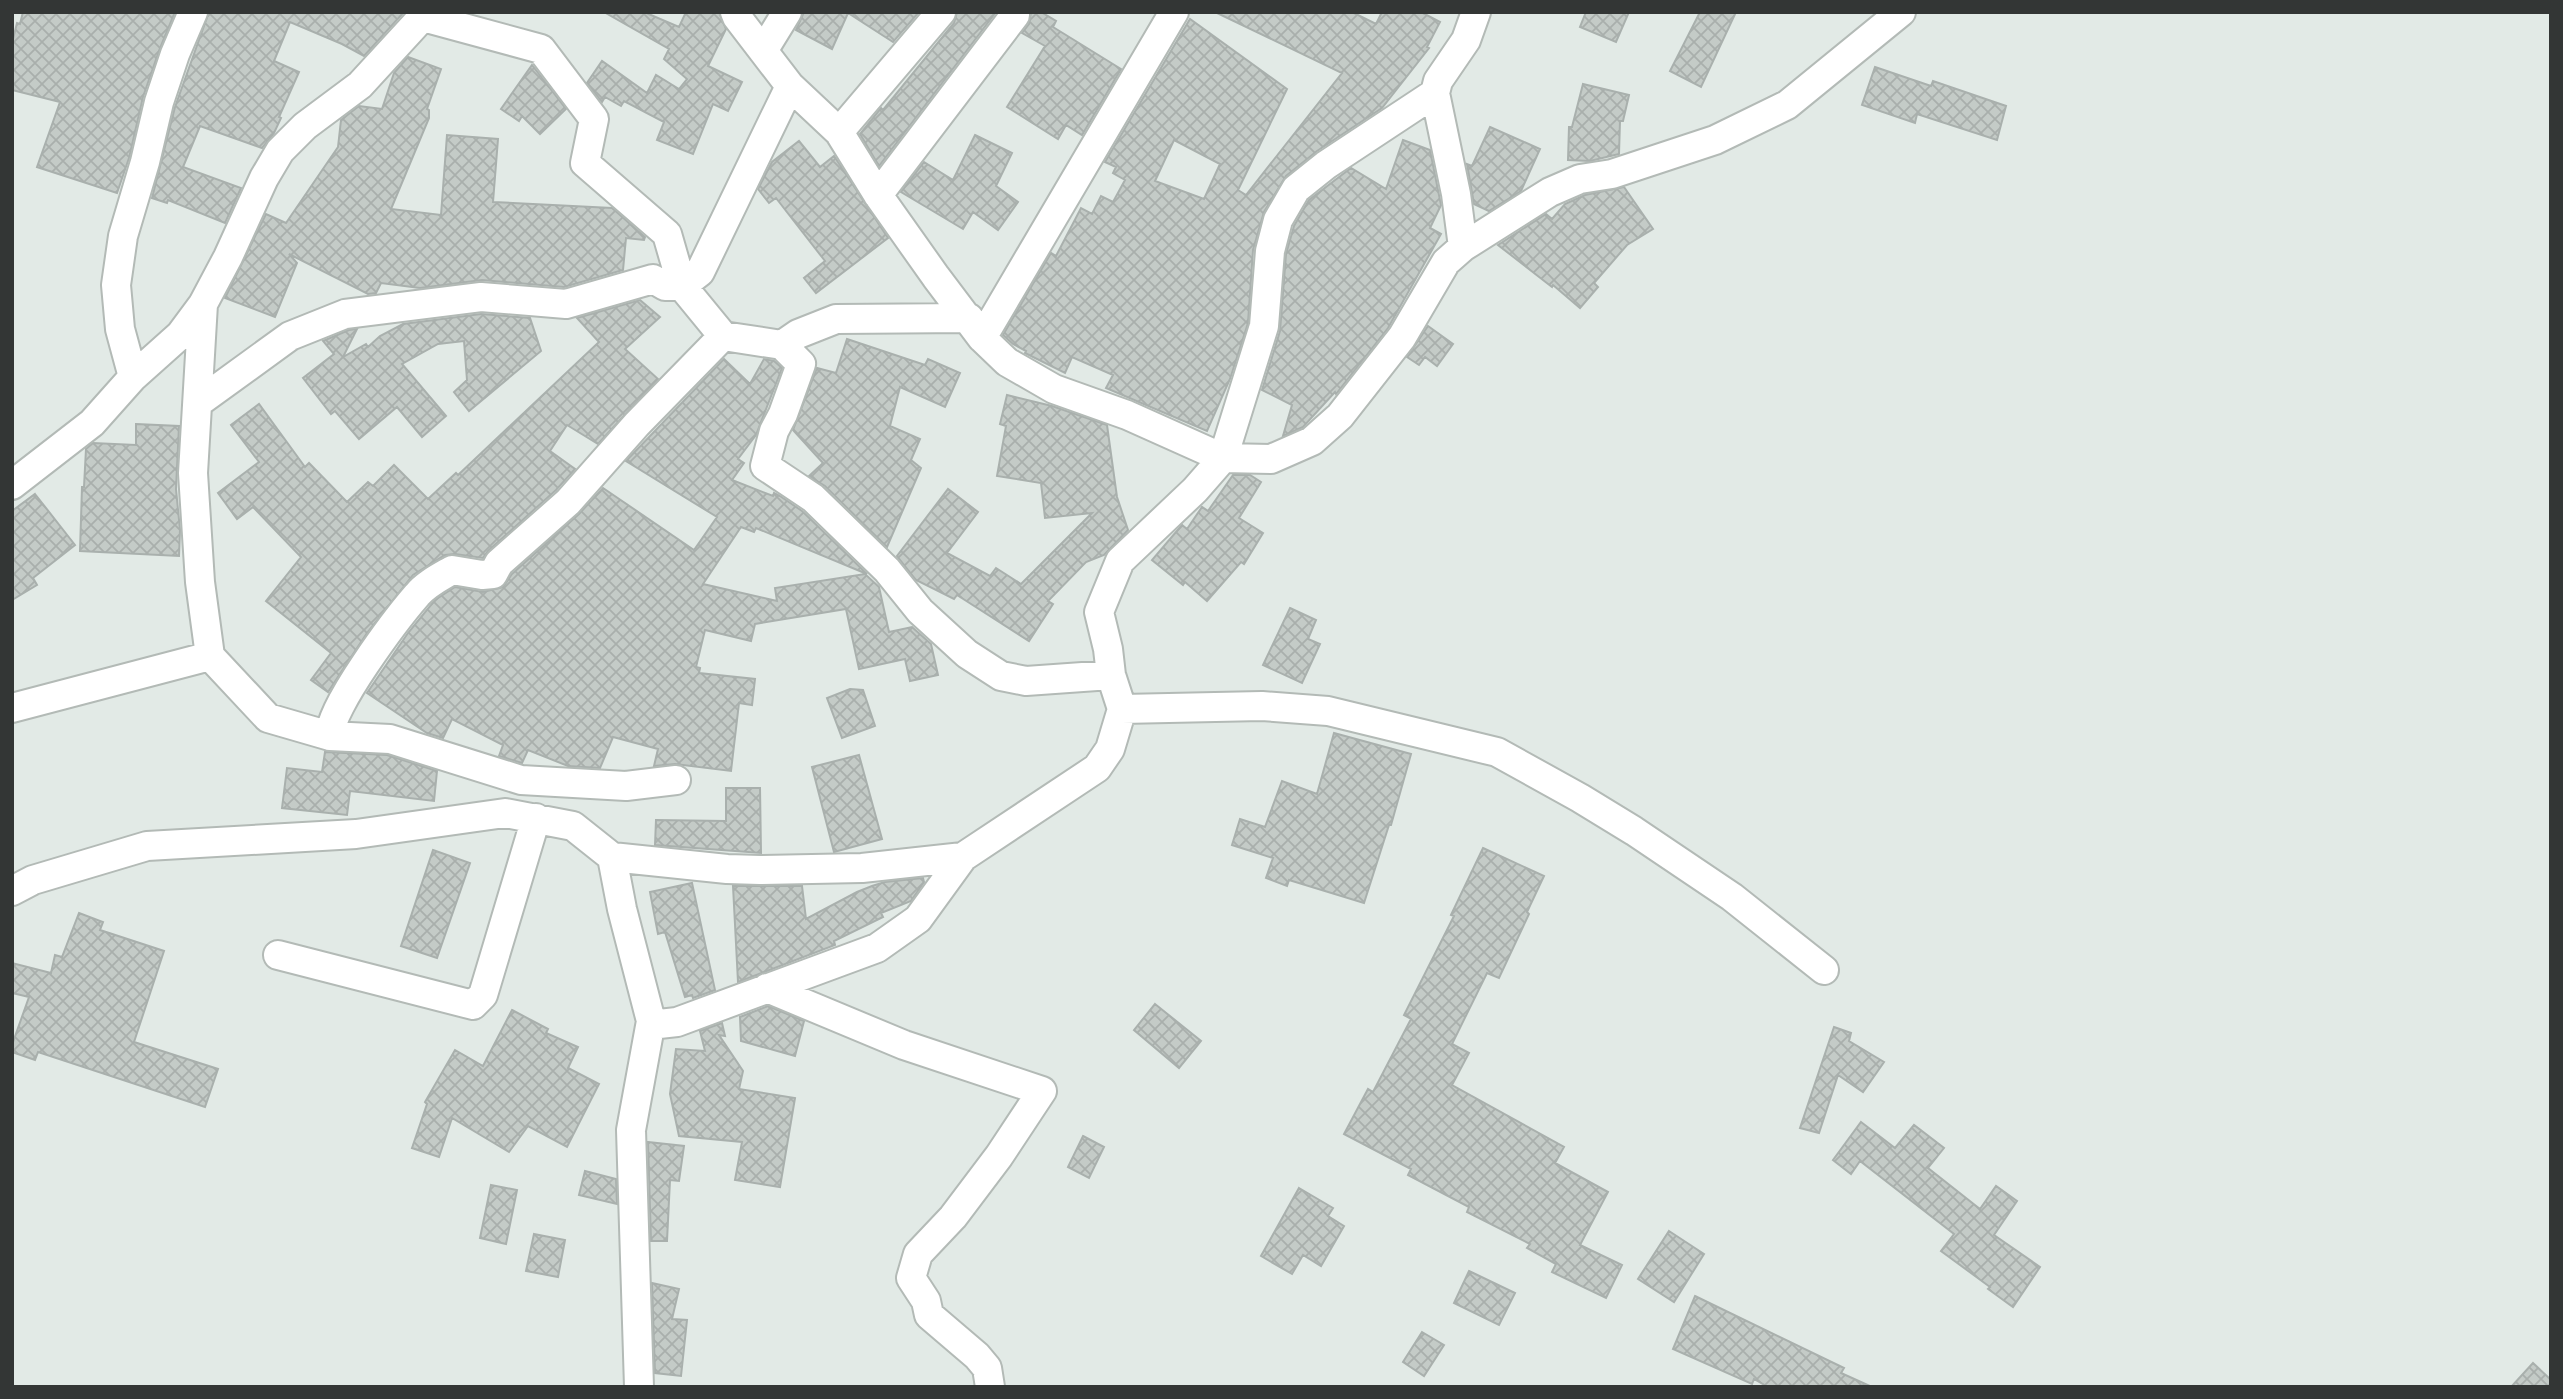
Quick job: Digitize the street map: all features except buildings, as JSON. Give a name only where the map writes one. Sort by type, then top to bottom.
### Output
[{"type":"street","points":[[132,377],[120,329],[116,285],[123,236],[174,54],[193,12]]},
{"type":"street","points":[[735,12],[790,86],[839,132],[878,195],[936,277],[975,328],[1007,362],[1054,388],[1127,415],[1223,458],[1271,459],[1312,442],[1340,416],[1402,337],[1446,262],[1463,247],[1550,192],[1580,179],[1612,174],[1715,140],[1787,105],[1901,12]]},
{"type":"street","points":[[763,51],[787,12]]},
{"type":"street","points":[[839,132],[941,12]]},
{"type":"street","points":[[975,328],[1174,12]]},
{"type":"street","points":[[1463,247],[1456,194],[1435,93],[1438,81],[1466,40],[1476,12]]},
{"type":"street","points":[[12,485],[92,423],[132,377],[180,335],[203,304],[264,178],[280,151],[305,126],[360,85],[425,15],[541,49],[594,119],[585,163],[667,234],[682,286],[723,336],[782,345],[801,364],[774,431],[765,466],[813,498],[887,570],[930,620],[967,654],[1001,676],[1026,681],[1111,675]]},
{"type":"street","points":[[878,195],[1015,15]]},
{"type":"street","points":[[199,401],[290,336],[345,314],[481,297],[566,304],[653,279],[665,286],[682,286],[700,272],[790,86]]},
{"type":"street","points":[[651,1021],[659,1024],[677,1021],[877,948],[918,919],[963,857],[1097,768],[1110,749],[1122,709],[1111,675],[1099,612],[1120,561],[1195,491],[1223,458],[1264,326],[1270,251],[1278,220],[1296,189],[1326,165],[1435,93]]},
{"type":"street","points":[[203,304],[193,473],[200,582],[210,656],[268,718],[330,736],[390,739],[521,780],[626,786],[677,780]]},
{"type":"street","points":[[782,345],[798,334],[836,319],[975,328]]},
{"type":"street","points":[[330,736],[329,727],[347,693],[418,593],[452,570],[493,574],[499,563],[568,502],[637,424],[723,336]]},
{"type":"street","points":[[12,708],[210,656]]},
{"type":"street","points":[[1122,709],[1262,706],[1328,711],[1497,752],[1580,797],[1634,831],[1732,897],[1824,970]]},
{"type":"street","points":[[12,891],[33,880],[147,846],[356,834],[505,813],[573,826],[612,858],[760,870],[862,868],[963,857]]},
{"type":"street","points":[[278,955],[473,1005],[483,995],[536,818]]},
{"type":"street","points":[[612,858],[622,909],[651,1021],[631,1130],[639,1387]]},
{"type":"street","points":[[767,988],[904,1045],[1042,1091],[961,1207],[918,1254],[911,1278],[926,1301],[929,1315],[977,1356],[987,1368],[990,1387]]}]
